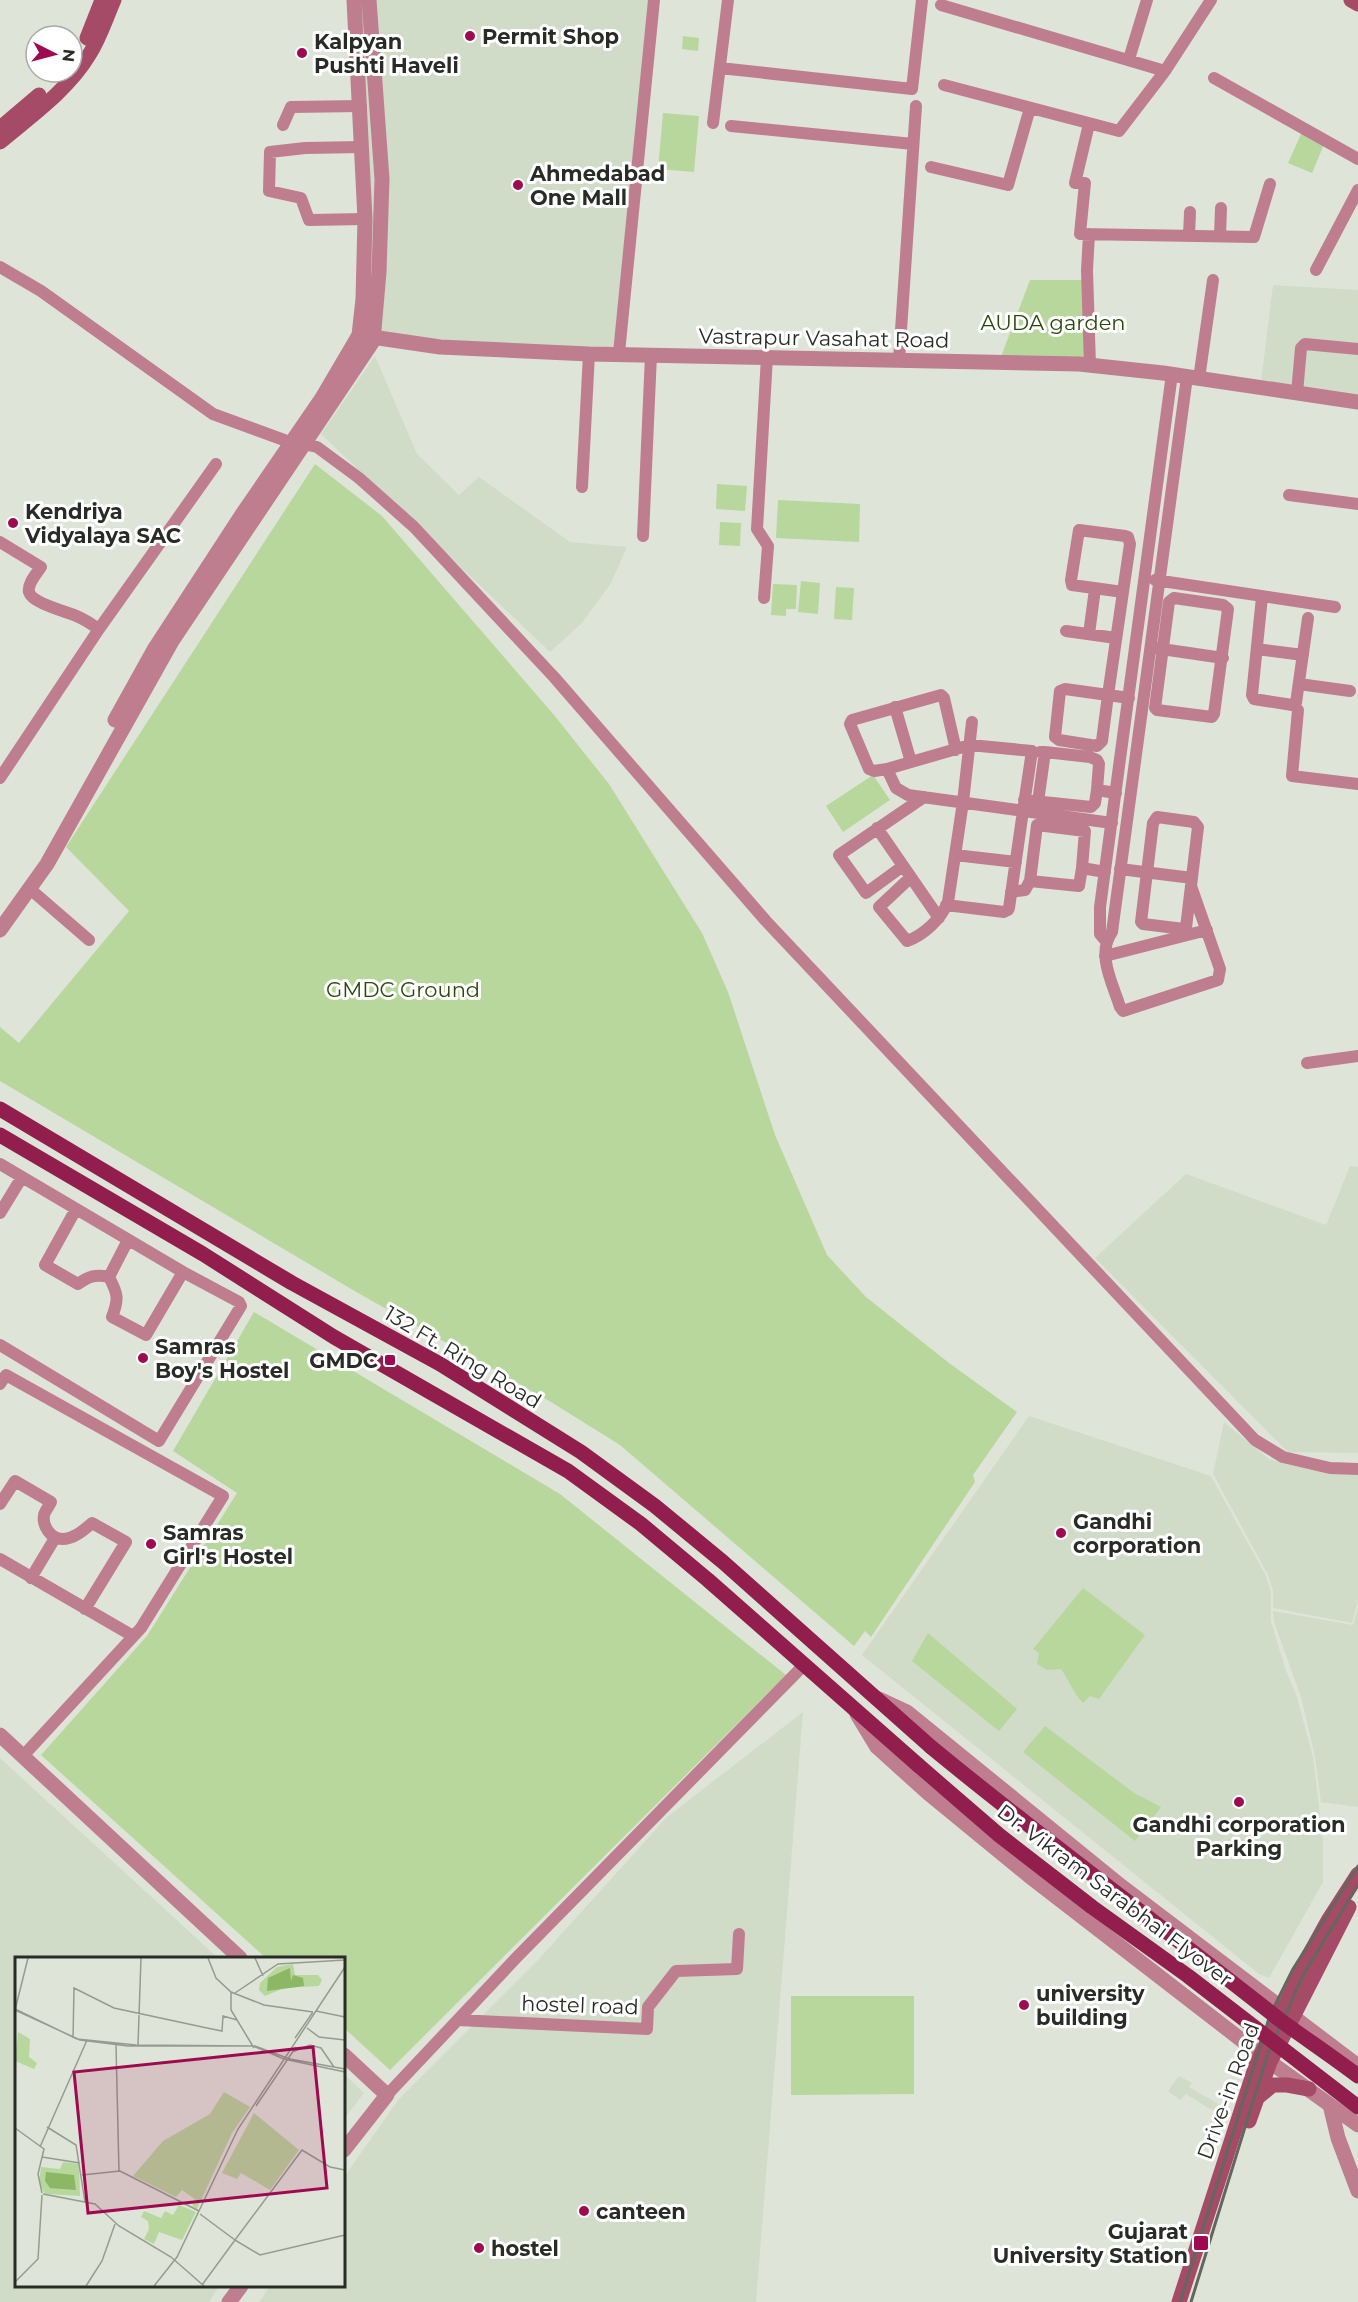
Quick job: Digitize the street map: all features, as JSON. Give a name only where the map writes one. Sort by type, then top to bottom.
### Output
[{"type":"main road","points":[[1351,0],[1358,4]]},
{"type":"main road","points":[[84,45],[111,2]]},
{"type":"main road","points":[[0,142],[69,82],[81,68],[98,39],[111,2]]},
{"type":"main road","points":[[0,128],[51,84]]},
{"type":"main road","name":"132 Ft. Ring Road","points":[[0,1109],[292,1283],[441,1364],[581,1452],[655,1506],[723,1562],[868,1693]]},
{"type":"main road","name":"132 Ft. Ring Road","points":[[0,1135],[203,1254],[334,1336],[568,1471],[666,1545],[852,1708]]},
{"type":"main road","name":"Dr. Vikram Sarabhai Flyover","points":[[868,1693],[1025,1824],[1282,2021],[1358,2076]]},
{"type":"main road","name":"Dr. Vikram Sarabhai Flyover","points":[[852,1708],[999,1835],[1358,2107]]},
{"type":"main road","name":"Drive-in Road","points":[[1179,2302],[1265,2058],[1288,2012],[1327,1922],[1358,1874]]},
{"type":"main road","points":[[1288,2012],[1358,1891]]},
{"type":"main road","points":[[1190,2302],[1257,2098],[1265,2058]]},
{"type":"main road","points":[[1257,2098],[1273,2085],[1309,2089]]},
{"type":"street","points":[[354,0],[361,106],[365,219],[363,298],[367,337]]},
{"type":"street","points":[[0,930],[47,864],[172,641],[298,443],[322,398],[367,337],[379,261],[382,179],[369,0]]},
{"type":"street","points":[[619,353],[654,0]]},
{"type":"street","points":[[714,123],[728,0]]},
{"type":"street","points":[[720,68],[912,89],[922,0]]},
{"type":"street","points":[[1128,60],[1147,0]]},
{"type":"street","points":[[944,85],[1119,131],[1165,71],[1211,0]]},
{"type":"street","points":[[941,5],[1165,71]]},
{"type":"street","points":[[1214,78],[1358,159]]},
{"type":"street","points":[[283,125],[291,107],[361,106]]},
{"type":"street","points":[[899,360],[916,106]]},
{"type":"street","points":[[931,167],[1008,185],[1030,108]]},
{"type":"street","points":[[1089,124],[1075,183],[1085,183],[1080,234],[1254,237],[1270,184]]},
{"type":"street","points":[[731,126],[913,144]]},
{"type":"street","points":[[361,147],[305,148],[270,152],[269,191],[301,198],[309,220],[365,219]]},
{"type":"street","points":[[1316,270],[1358,190]]},
{"type":"street","points":[[1220,236],[1221,208]]},
{"type":"street","points":[[1189,236],[1190,212]]},
{"type":"street","points":[[1089,234],[1087,270],[1090,366]]},
{"type":"street","points":[[0,267],[41,291],[213,414],[298,443],[317,447],[339,462],[414,527],[554,677],[766,921],[1255,1440],[1283,1457],[1330,1467],[1358,1469]]},
{"type":"street","points":[[1106,941],[1100,934],[1100,907],[1144,579],[1186,377],[1213,280]]},
{"type":"street","name":"Vastrapur Vasahat Road","points":[[367,337],[440,347],[589,354],[1090,366],[1186,377],[1358,402]]},
{"type":"street","points":[[1296,393],[1301,348],[1305,344],[1358,350]]},
{"type":"street","points":[[582,487],[589,354]]},
{"type":"street","points":[[643,536],[651,355]]},
{"type":"street","points":[[764,598],[768,546],[757,529],[767,357]]},
{"type":"street","points":[[1186,377],[1161,581],[1157,649],[1150,699],[1120,869],[1112,932],[1106,941],[1105,956],[1120,1007],[1125,1011],[1218,980],[1220,969],[1192,882]]},
{"type":"street","points":[[0,913],[35,866],[154,648],[298,443]]},
{"type":"street","points":[[0,778],[99,629],[216,464]]},
{"type":"street","points":[[1289,495],[1358,504]]},
{"type":"street","points":[[1123,592],[1075,586],[1071,583],[1077,533],[1082,530],[1128,537],[1130,544],[1108,695],[1100,744],[1093,746],[1056,739],[1054,734],[1060,691],[1065,689],[1108,695],[1129,698]]},
{"type":"street","points":[[0,542],[41,567],[29,585],[28,591],[32,597],[55,609],[76,615],[99,629]]},
{"type":"street","points":[[1144,579],[1335,607]]},
{"type":"street","points":[[1089,634],[1095,589]]},
{"type":"street","points":[[1262,597],[1252,694],[1254,699],[1294,705],[1308,618]]},
{"type":"street","points":[[1150,699],[1157,710],[1214,716],[1228,613],[1226,606],[1174,598],[1169,602],[1157,649]]},
{"type":"street","points":[[1066,631],[1116,638]]},
{"type":"street","points":[[1157,649],[1222,658]]},
{"type":"street","points":[[1257,649],[1303,655]]},
{"type":"street","points":[[1299,684],[1350,691]]},
{"type":"street","points":[[956,750],[944,698],[941,695],[894,707],[850,722],[869,769],[874,771],[887,769],[956,750],[969,745],[1095,758],[1099,764],[1095,803],[1091,807],[1038,802],[1024,806]]},
{"type":"street","points":[[894,707],[911,762]]},
{"type":"street","points":[[1298,710],[1292,776],[1358,784]]},
{"type":"street","points":[[911,877],[879,905],[879,909],[907,941],[939,918],[946,905],[963,802],[972,722]]},
{"type":"street","points":[[1038,802],[1039,752]]},
{"type":"street","points":[[946,905],[1007,911],[1024,806],[1039,752]]},
{"type":"street","points":[[887,769],[899,791],[908,795],[1024,806],[1112,823]]},
{"type":"street","points":[[1097,790],[1116,793]]},
{"type":"street","points":[[903,866],[866,894],[839,858],[841,852],[924,797]]},
{"type":"street","points":[[1155,818],[1194,822],[1198,830],[1186,928],[1143,924],[1141,920],[1147,872],[1155,818]]},
{"type":"street","points":[[1011,892],[1025,890],[1030,881],[1038,824],[1085,831],[1079,886],[1030,881]]},
{"type":"street","points":[[877,828],[939,918]]},
{"type":"street","points":[[955,855],[1016,862]]},
{"type":"street","points":[[1082,868],[1105,872]]},
{"type":"street","points":[[1120,869],[1147,872],[1192,882]]},
{"type":"street","points":[[30,889],[89,940]]},
{"type":"street","points":[[1105,956],[1207,930]]},
{"type":"street","points":[[1307,1063],[1358,1056]]},
{"type":"street","points":[[0,1164],[183,1272],[239,1302],[241,1306],[159,1441],[0,1345]]},
{"type":"street","points":[[0,1213],[22,1177]]},
{"type":"street","points":[[75,1209],[45,1265],[78,1284],[88,1276],[99,1274],[109,1277],[117,1292],[112,1317],[146,1335],[183,1272]]},
{"type":"street","points":[[109,1277],[128,1240]]},
{"type":"street","points":[[0,1384],[6,1375],[223,1496],[141,1628],[23,1756]]},
{"type":"street","points":[[0,1504],[15,1481],[51,1502],[44,1516],[46,1529],[55,1538],[64,1540],[79,1534],[92,1523],[126,1542],[85,1609]]},
{"type":"street","points":[[32,1578],[55,1538]]},
{"type":"street","points":[[0,1559],[133,1636]]},
{"type":"street","points":[[345,2149],[387,2095],[804,1665]]},
{"type":"street","points":[[868,1693],[907,1712],[1120,1887],[1358,2066]]},
{"type":"street","points":[[852,1708],[877,1747],[928,1793],[1028,1875],[1265,2058],[1358,2125]]},
{"type":"street","points":[[0,1735],[238,1957]]},
{"type":"street","name":"hostel road","points":[[459,2020],[647,2029],[648,2007],[676,1971],[737,1969],[739,1934]]},
{"type":"street","points":[[345,2056],[387,2095]]},
{"type":"street","points":[[1330,2105],[1338,2138],[1358,2191]]},
{"type":"street","points":[[229,2302],[240,2287]]},
{"type":"shaded area","points":[[358,0],[652,0],[616,351],[365,336]]},
{"type":"shaded area","points":[[1273,285],[1358,290],[1358,396],[1261,382]]},
{"type":"shaded area","points":[[375,356],[417,454],[459,495],[479,477],[570,542],[627,547],[611,583],[582,623],[550,652],[321,434]]},
{"type":"shaded area","points":[[1350,1166],[1358,1167],[1358,1453],[1288,1452],[1095,1258],[1186,1174],[1326,1225]]},
{"type":"shaded area","points":[[1029,1416],[1211,1476],[1266,1576],[1271,1592],[1271,1621],[1285,1668],[1297,1697],[1313,1757],[1323,1840],[1323,1882],[1269,1978],[1259,1974],[862,1655]]},
{"type":"shaded area","points":[[1224,1422],[1270,1460],[1330,1470],[1358,1472],[1358,1600],[1352,1623],[1273,1608],[1273,1591],[1268,1575],[1213,1474]]},
{"type":"shaded area","points":[[1358,1607],[1358,1807],[1321,1802],[1315,1757],[1301,1697],[1274,1622],[1273,1611],[1353,1625]]},
{"type":"shaded area","points":[[803,1712],[756,2302],[259,2302],[269,2287],[345,2287],[345,2176],[399,2099],[538,1960],[667,1817]]},
{"type":"shaded area","points":[[0,1758],[217,1957],[15,1957],[15,2287],[218,2287],[209,2302],[0,2302]]},
{"type":"shaded area","points":[[345,2075],[364,2093],[345,2118]]},
{"type":"shaded area","points":[[1179,2076],[1192,2083],[1189,2087],[1220,2105],[1215,2112],[1186,2094],[1180,2100],[1168,2091]]},
{"type":"green space","points":[[683,36],[699,38],[698,51],[682,49]]},
{"type":"green space","points":[[663,113],[699,116],[694,172],[658,169]]},
{"type":"green space","points":[[1302,132],[1325,142],[1312,173],[1288,163]]},
{"type":"green space","name":"AUDA garden","points":[[1030,280],[1085,280],[1093,357],[999,362]]},
{"type":"green space","name":"GMDC Ground","points":[[315,464],[382,516],[554,715],[609,784],[702,933],[728,992],[775,1135],[827,1255],[866,1297],[949,1363],[1017,1412],[973,1475],[975,1482],[871,1637],[865,1631],[854,1646],[620,1445],[551,1402],[358,1293],[0,1081],[0,1027],[19,1043],[129,911],[66,847]]},
{"type":"green space","points":[[717,484],[747,486],[745,511],[716,509]]},
{"type":"green space","points":[[778,500],[860,504],[859,542],[776,538]]},
{"type":"green space","points":[[720,522],[741,523],[740,546],[719,545]]},
{"type":"green space","points":[[801,581],[820,583],[818,614],[798,612]]},
{"type":"green space","points":[[773,584],[797,585],[796,609],[786,609],[786,616],[771,615]]},
{"type":"green space","points":[[836,587],[854,588],[852,620],[834,619]]},
{"type":"green space","points":[[873,775],[890,800],[843,832],[826,806]]},
{"type":"green space","points":[[254,1312],[560,1494],[786,1675],[390,2070],[345,2029],[345,1957],[265,1957],[41,1755],[147,1636],[237,1493],[173,1451]]},
{"type":"green space","points":[[1083,1588],[1145,1635],[1099,1699],[1090,1696],[1083,1703],[1061,1669],[1047,1670],[1037,1664],[1039,1653],[1033,1649]]},
{"type":"green space","points":[[928,1633],[1017,1709],[999,1731],[912,1661]]},
{"type":"green space","points":[[1045,1726],[1134,1793],[1161,1807],[1135,1841],[1023,1752]]},
{"type":"green space","points":[[791,1996],[914,1996],[914,2094],[791,2095]]},
{"type":"railway","points":[[1180,2302],[1270,2015],[1293,1969],[1358,1866]]},
{"type":"railway","points":[[1191,2302],[1267,2056],[1303,1975],[1358,1885]]},
{"type":"place","name":"Permit Shop","points":[[470,36]]},
{"type":"place","name":"Kalpyan Pushti Haveli","points":[[302,53]]},
{"type":"place","name":"Ahmedabad One Mall","points":[[518,185]]},
{"type":"place","name":"Kendriya Vidyalaya SAC","points":[[13,523]]},
{"type":"place","name":"Samras Boy's Hostel","points":[[143,1358]]},
{"type":"place","name":"GMDC","points":[[390,1360]]},
{"type":"place","name":"Gandhi corporation","points":[[1061,1533]]},
{"type":"place","name":"Samras Girl's Hostel","points":[[151,1544]]},
{"type":"place","name":"Gandhi corporation Parking","points":[[1239,1802]]},
{"type":"place","name":"university building","points":[[1024,2005]]},
{"type":"place","name":"canteen","points":[[584,2211]]},
{"type":"place","name":"Gujarat University Station","points":[[1201,2243]]},
{"type":"place","name":"hostel","points":[[479,2248]]}]
